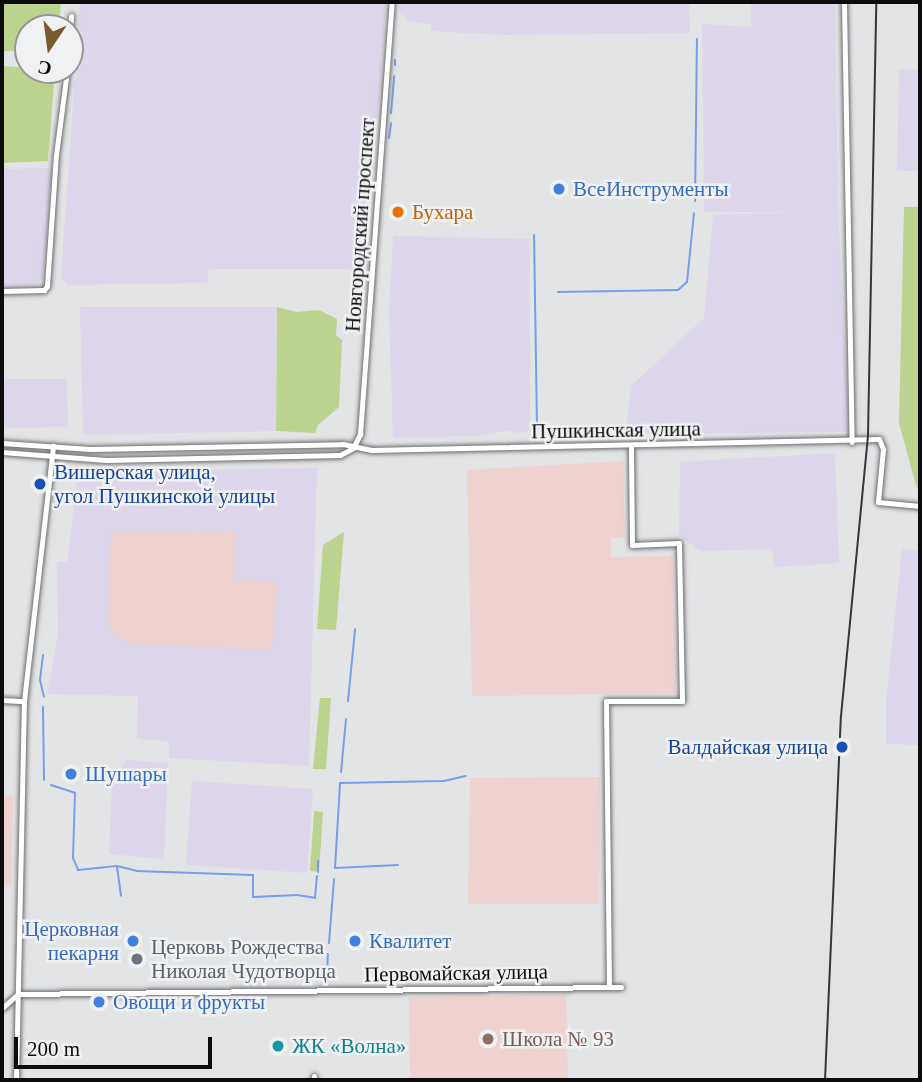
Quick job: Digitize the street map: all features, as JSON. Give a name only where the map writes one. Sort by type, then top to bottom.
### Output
[{"type":"street","name":"Новгородский проспект","points":[[353,448],[360,434],[392,2]]},
{"type":"street","points":[[844,2],[852,442]]},
{"type":"street","points":[[2,291],[44,290],[47,286],[56,155],[65,84]]},
{"type":"street","name":"Пушкинская улица","points":[[2,443],[90,449],[343,444],[353,448],[631,446],[852,442],[879,439],[883,449],[878,502],[920,506]]},
{"type":"street","points":[[16,1080],[24,701],[53,446]]},
{"type":"street","points":[[608,987],[606,701],[682,701],[679,543],[632,545],[631,446]]},
{"type":"street","name":"Пушкинская улица","points":[[2,452],[106,460],[340,455],[353,448]]},
{"type":"street","points":[[2,700],[24,701]]},
{"type":"street","name":"Первомайская улица","points":[[18,994],[621,987]]},
{"type":"street","points":[[2,1008],[18,994]]},
{"type":"shaded area","points":[[80,2],[386,2],[379,98],[362,253],[364,269],[209,269],[207,283],[67,285],[61,278],[74,84],[84,84],[84,14],[79,14]]},
{"type":"shaded area","points":[[399,2],[689,2],[690,33],[506,35],[446,32],[431,30],[431,24],[408,21],[399,11]]},
{"type":"shaded area","points":[[751,2],[835,2],[838,211],[849,432],[626,434],[631,386],[704,318],[713,215],[804,212],[704,212],[702,24],[751,27]]},
{"type":"shaded area","points":[[899,69],[920,70],[920,171],[897,171]]},
{"type":"shaded area","points":[[52,168],[43,278],[37,285],[2,285],[2,169]]},
{"type":"shaded area","points":[[393,236],[530,239],[530,431],[514,433],[509,430],[478,436],[393,438],[389,312]]},
{"type":"shaded area","points":[[80,307],[277,307],[276,431],[83,435]]},
{"type":"shaded area","points":[[2,379],[67,379],[68,427],[2,428]]},
{"type":"shaded area","points":[[835,453],[839,563],[774,567],[772,549],[700,551],[679,535],[680,462]]},
{"type":"shaded area","points":[[623,461],[625,538],[611,538],[611,557],[673,556],[676,693],[472,696],[467,470]]},
{"type":"shaded area","points":[[317,468],[309,766],[169,758],[169,741],[137,739],[138,696],[47,694],[58,635],[57,562],[67,562],[78,472]]},
{"type":"shaded area","points":[[236,531],[234,579],[277,582],[272,650],[132,644],[116,637],[108,625],[111,532]]},
{"type":"shaded area","points":[[902,549],[920,551],[920,745],[886,744],[886,701]]},
{"type":"shaded area","points":[[126,760],[168,763],[164,859],[109,854],[112,783]]},
{"type":"shaded area","points":[[600,777],[599,904],[468,904],[470,778]]},
{"type":"shaded area","points":[[192,781],[313,789],[307,873],[186,865]]},
{"type":"shaded area","points":[[2,796],[13,796],[11,886],[2,887]]},
{"type":"shaded area","name":"Школа № 93","points":[[566,994],[568,1080],[410,1080],[409,997]]},
{"type":"green space","points":[[2,2],[61,2],[60,14],[14,14],[14,51],[2,51]]},
{"type":"green space","points":[[2,66],[14,67],[14,84],[54,84],[48,161],[2,163]]},
{"type":"green space","points":[[904,207],[920,207],[920,489],[917,489],[899,423]]},
{"type":"green space","points":[[277,307],[297,312],[319,310],[337,319],[336,335],[342,340],[339,407],[318,425],[315,433],[276,431]]},
{"type":"green space","points":[[344,532],[336,630],[317,629],[323,545]]},
{"type":"green space","points":[[320,698],[331,698],[326,769],[313,769]]},
{"type":"green space","points":[[314,811],[323,812],[319,872],[310,871]]},
{"type":"waterway","points":[[695,201],[697,39]]},
{"type":"waterway","points":[[395,60],[395,65]]},
{"type":"waterway","points":[[391,113],[394,76]]},
{"type":"waterway","points":[[389,138],[391,123]]},
{"type":"waterway","points":[[558,292],[678,290],[687,282],[694,213]]},
{"type":"waterway","points":[[534,235],[537,425]]},
{"type":"waterway","points":[[348,701],[355,629]]},
{"type":"waterway","points":[[43,655],[40,680],[44,697]]},
{"type":"waterway","points":[[43,707],[44,780]]},
{"type":"waterway","points":[[341,772],[346,719]]},
{"type":"waterway","points":[[398,865],[335,868],[340,783],[444,781],[465,776]]},
{"type":"waterway","points":[[51,785],[75,793],[73,858],[78,870],[117,866],[137,871],[253,875],[253,897],[297,895],[315,898],[317,876]]},
{"type":"waterway","points":[[318,861],[318,872]]},
{"type":"waterway","points":[[117,867],[121,896]]},
{"type":"waterway","points":[[329,943],[334,879]]},
{"type":"waterway","points":[[327,977],[328,954]]},
{"type":"tram line","points":[[825,1080],[841,716],[868,435],[876,2]]},
{"type":"place","name":"ВсеИнструменты","points":[[559,189]]},
{"type":"place","name":"Бухара","points":[[398,212]]},
{"type":"place","name":"Вишерская улица, угол Пушкинской улицы","points":[[40,484]]},
{"type":"place","name":"Валдайская улица","points":[[842,747]]},
{"type":"place","name":"Шушары","points":[[71,774]]},
{"type":"place","name":"Церковная пекарня","points":[[133,941]]},
{"type":"place","name":"Квалитет","points":[[355,941]]},
{"type":"place","name":"Церковь Рождества Николая Чудотворца","points":[[137,959]]},
{"type":"place","name":"Овощи и фрукты","points":[[99,1002]]},
{"type":"place","name":"Школа № 93","points":[[488,1039]]},
{"type":"place","name":"ЖК «Волна»","points":[[278,1046]]}]
